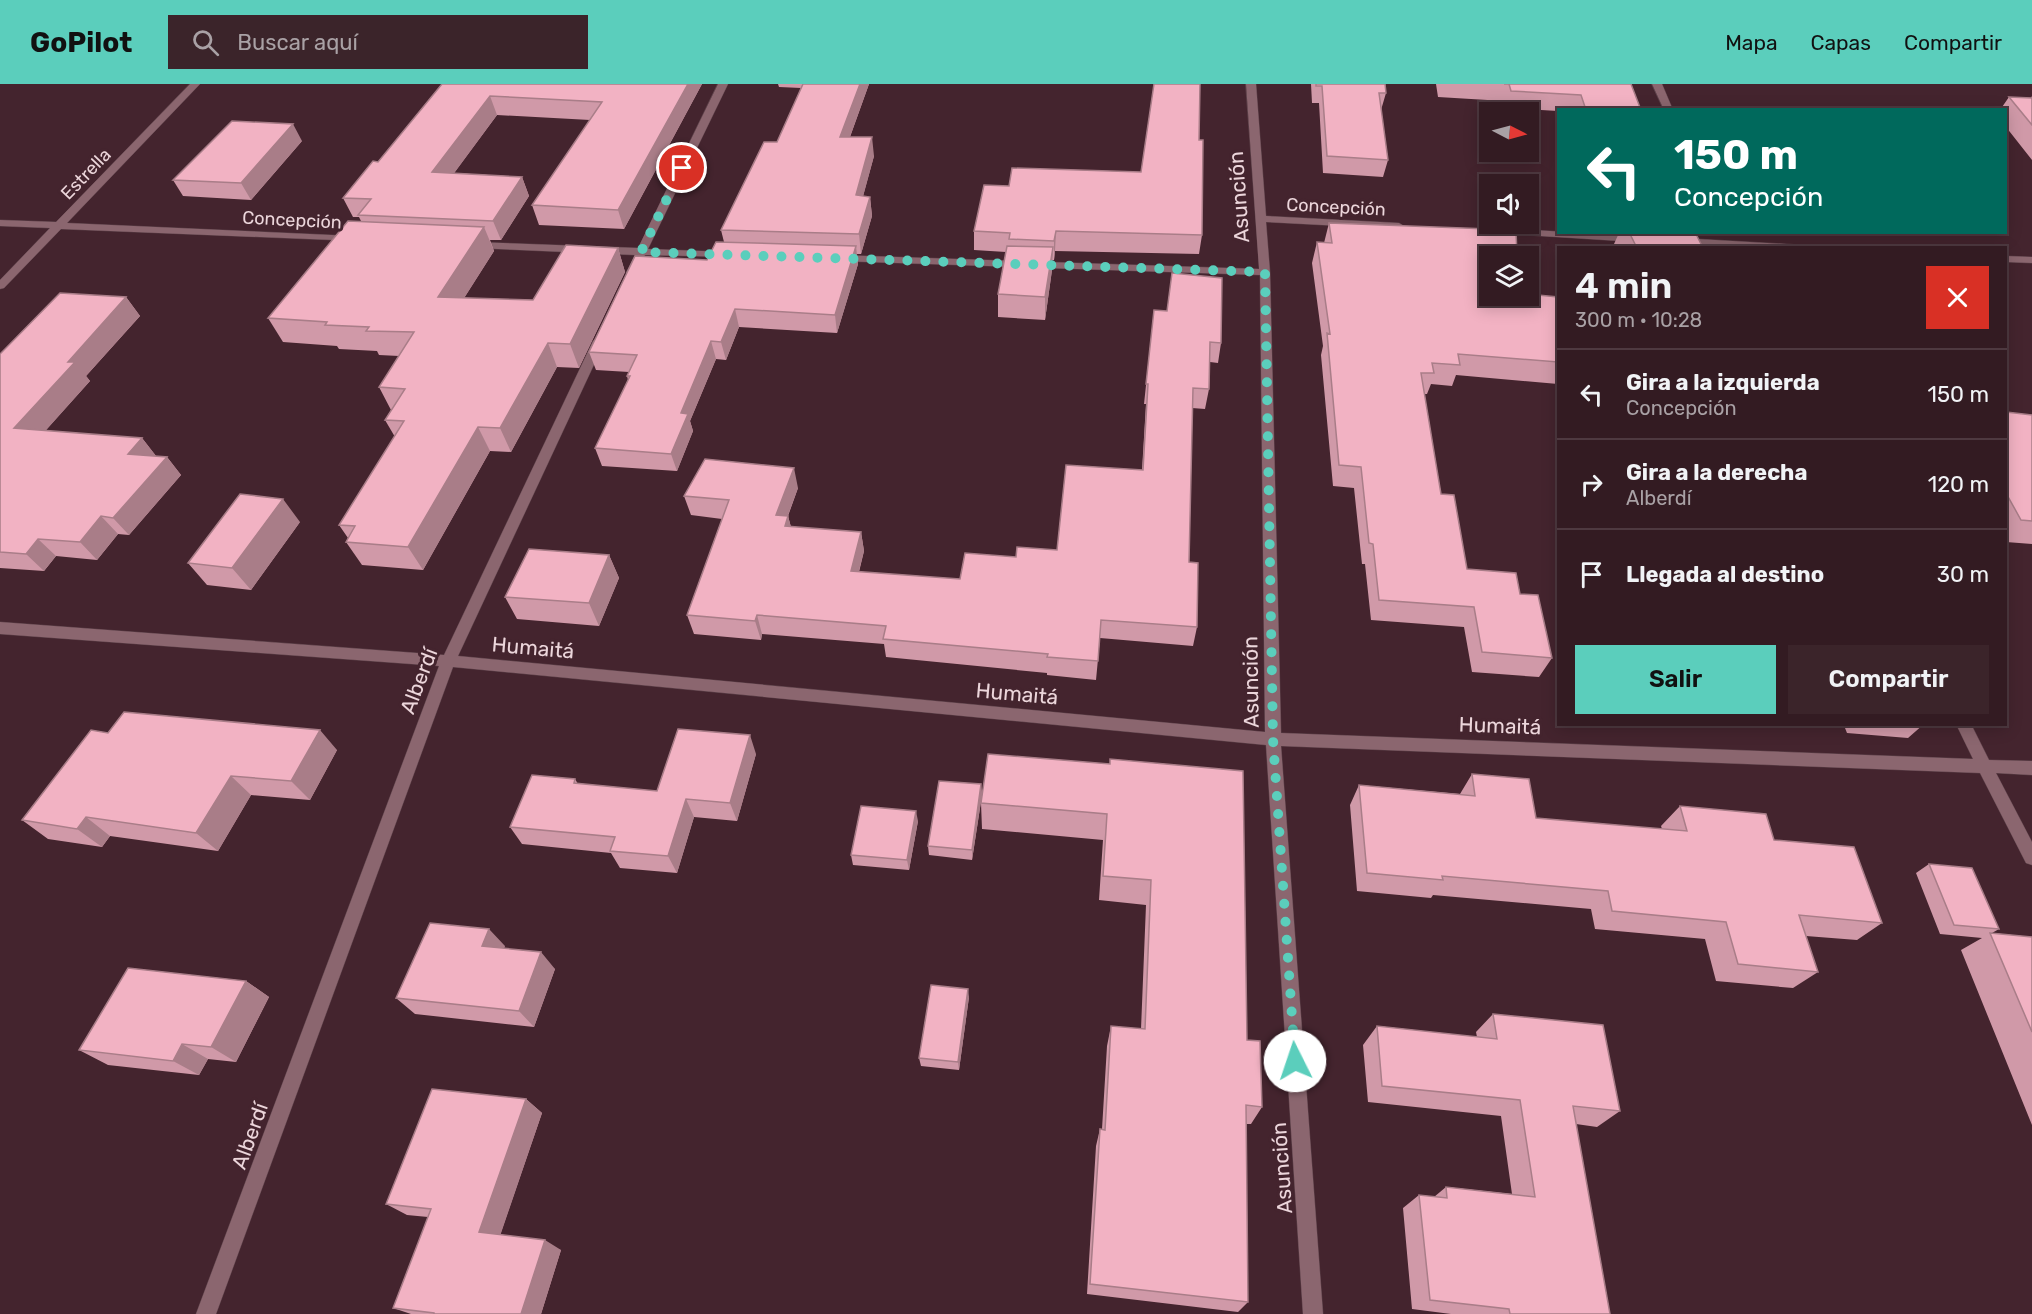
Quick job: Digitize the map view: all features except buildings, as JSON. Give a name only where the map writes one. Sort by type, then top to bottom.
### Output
[{"type":"street","name":"Estrella","points":[[0,286],[195,84]]},
{"type":"street","points":[[626,285],[723,84]]},
{"type":"street","name":"Asunción","points":[[1251,84],[1263,219],[1265,272],[1273,739],[1313,1314]]},
{"type":"street","points":[[1657,84],[1668,108]]},
{"type":"street","name":"Concepción","points":[[1263,219],[1406,227]]},
{"type":"street","name":"Concepción","points":[[0,223],[368,240]]},
{"type":"street","points":[[1539,234],[1644,239]]},
{"type":"street","points":[[1668,240],[1754,246]]},
{"type":"street","points":[[463,244],[736,255]]},
{"type":"street","points":[[819,258],[1265,272]]},
{"type":"street","points":[[2007,259],[2032,260]]},
{"type":"street","name":"Alberdí","points":[[206,1314],[448,661],[605,328]]},
{"type":"street","name":"Humaitá","points":[[0,628],[448,661],[1273,739],[2032,768]]},
{"type":"street","points":[[1964,726],[1982,765],[2032,858]]},
{"type":"route","points":[[682,168],[641,252],[1265,272],[1273,739],[1295,1061]]}]
